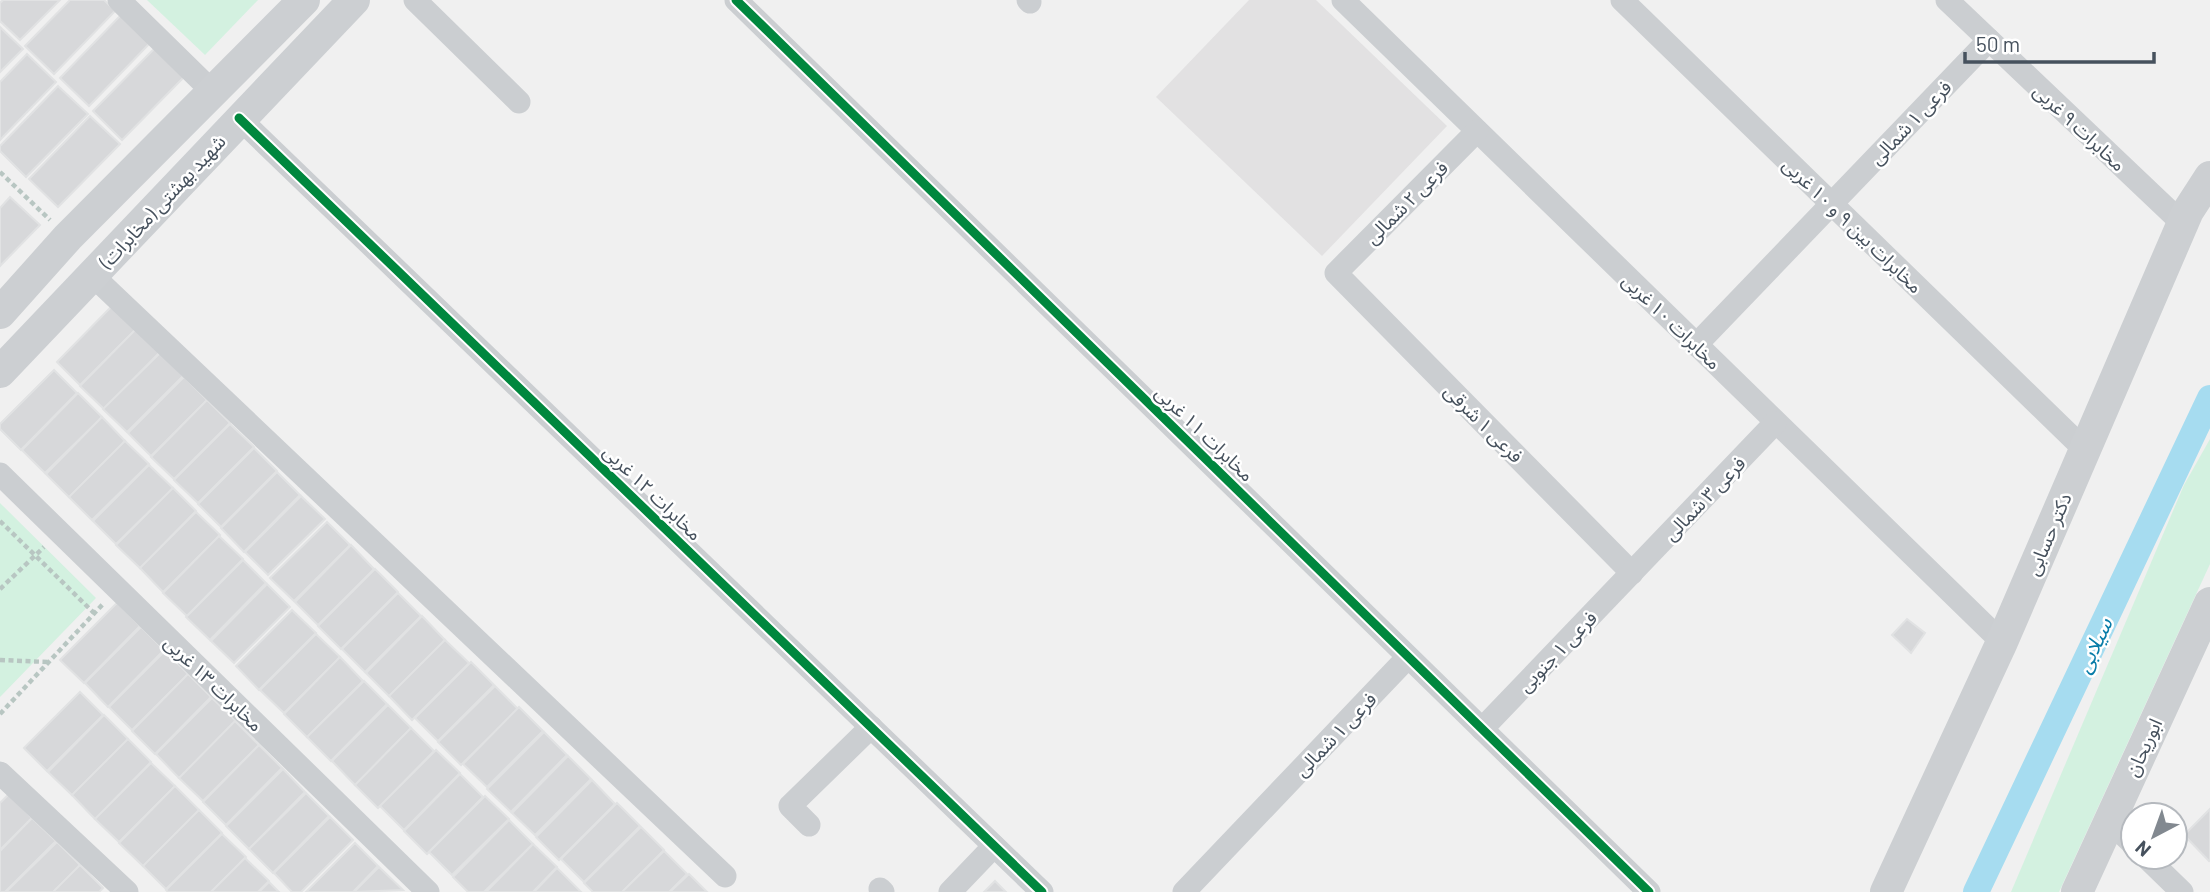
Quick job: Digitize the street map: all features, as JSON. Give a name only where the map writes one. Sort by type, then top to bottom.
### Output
[{"type":"main road","name":"شهید بهشتی (مخابرات)","points":[[0,313],[68,237],[304,0]]},
{"type":"main road","name":"شهید بهشتی (مخابرات)","points":[[0,372],[354,0]]},
{"type":"main road","name":"دکتر حسابی","points":[[1886,892],[2002,642],[2183,224],[2210,177]]},
{"type":"main road","name":"ابوریحان","points":[[2077,892],[2210,603]]},
{"type":"street","points":[[118,0],[214,93]]},
{"type":"street","points":[[415,0],[519,102]]},
{"type":"street","name":"مخابرات ۱۱ غربی","points":[[736,0],[1649,892]]},
{"type":"street","name":"مخابرات ۱۰ غربی","points":[[1343,0],[2002,642]]},
{"type":"street","name":"مخابرات بین ۹ و ۱۰ غربی","points":[[1622,0],[2085,450]]},
{"type":"street","name":"مخابرات ۹ غربی","points":[[1947,0],[2183,224]]},
{"type":"street","name":"فرعی ۱ شمالی","points":[[1696,345],[1989,40]]},
{"type":"street","name":"مخابرات ۱۲ غربی","points":[[239,118],[1042,892]]},
{"type":"street","name":"فرعی ۲ شمالی","points":[[1336,273],[1477,131]]},
{"type":"street","name":"فرعی ۱ شرقی","points":[[1336,273],[1632,573]]},
{"type":"street","points":[[92,275],[725,876]]},
{"type":"street","name":"فرعی ۳ شمالی","points":[[1632,573],[1776,423]]},
{"type":"street","name":"مخابرات ۱۳ غربی","points":[[0,474],[424,891]]},
{"type":"street","name":"فرعی ۱ جنوبی","points":[[1482,729],[1632,573]]},
{"type":"street","name":"فرعی ۱ شمالی","points":[[1184,892],[1408,657]]},
{"type":"street","points":[[809,825],[790,806],[871,727]]},
{"type":"street","points":[[0,773],[127,892]]},
{"type":"street","points":[[2109,821],[2119,831]]},
{"type":"street","points":[[950,892],[994,846]]},
{"type":"street","points":[[2160,871],[2182,892]]},
{"type":"path","points":[[0,172],[68,237]]},
{"type":"path","points":[[0,521],[94,613]]},
{"type":"path","points":[[0,589],[59,531]]},
{"type":"path","points":[[0,714],[117,588]]},
{"type":"path","points":[[0,660],[49,662]]},
{"type":"shaded area","points":[[1249,0],[1316,0],[1447,126],[1322,256],[1156,97]]},
{"type":"green space","points":[[147,0],[258,0],[205,55]]},
{"type":"green space","points":[[2210,439],[2210,564],[2059,892],[2011,892],[2184,485]]},
{"type":"green space","points":[[0,503],[96,598],[0,697]]},
{"type":"building","points":[[3,0],[60,0],[20,40],[0,21],[0,3]]},
{"type":"building","points":[[70,0],[104,0],[115,11],[54,74],[25,46]]},
{"type":"building","points":[[121,15],[150,43],[89,106],[60,78]]},
{"type":"building","points":[[0,27],[23,49],[0,72]]},
{"type":"building","points":[[155,48],[184,77],[122,140],[93,111]]},
{"type":"building","points":[[27,54],[56,82],[0,140],[0,82]]},
{"type":"building","points":[[58,86],[88,114],[26,177],[0,151],[0,146]]},
{"type":"building","points":[[90,116],[120,144],[58,207],[29,179]]},
{"type":"building","points":[[10,197],[40,225],[0,266],[0,208]]},
{"type":"building","points":[[113,305],[136,329],[80,385],[57,362]]},
{"type":"building","points":[[136,329],[160,352],[104,409],[80,386]]},
{"type":"building","points":[[160,353],[183,376],[127,432],[103,409]]},
{"type":"building","points":[[54,370],[77,393],[21,450],[0,429],[0,424]]},
{"type":"building","points":[[184,377],[207,400],[151,456],[128,433]]},
{"type":"building","points":[[78,393],[102,417],[45,473],[22,450]]},
{"type":"building","points":[[207,400],[230,423],[174,479],[151,457]]},
{"type":"building","points":[[102,417],[125,441],[69,497],[46,474]]},
{"type":"building","points":[[230,424],[254,447],[198,503],[174,480]]},
{"type":"building","points":[[125,441],[149,464],[92,520],[69,497]]},
{"type":"building","points":[[254,448],[277,471],[221,527],[198,504]]},
{"type":"building","points":[[149,465],[173,488],[116,544],[93,521]]},
{"type":"building","points":[[277,472],[300,495],[244,552],[221,528]]},
{"type":"building","points":[[173,488],[196,511],[140,568],[116,545]]},
{"type":"building","points":[[301,496],[325,519],[268,575],[245,552]]},
{"type":"building","points":[[196,512],[220,535],[163,592],[140,568]]},
{"type":"building","points":[[327,522],[350,545],[294,601],[270,578]]},
{"type":"building","points":[[219,536],[243,559],[187,616],[163,593]]},
{"type":"building","points":[[351,545],[374,569],[318,625],[295,602]]},
{"type":"building","points":[[243,560],[266,583],[210,640],[186,617]]},
{"type":"building","points":[[375,569],[398,592],[341,649],[318,626]]},
{"type":"building","points":[[267,584],[290,607],[234,663],[211,641]]},
{"type":"building","points":[[398,593],[421,616],[365,672],[342,649]]},
{"type":"building","points":[[117,603],[140,626],[84,683],[60,660]]},
{"type":"building","points":[[292,610],[316,633],[259,690],[236,666]]},
{"type":"building","points":[[422,616],[445,640],[389,696],[366,673]]},
{"type":"building","points":[[1907,619],[1925,633],[1911,653],[1892,635]]},
{"type":"building","points":[[141,627],[164,650],[108,707],[85,683]]},
{"type":"building","points":[[316,634],[340,657],[284,713],[260,690]]},
{"type":"building","points":[[445,640],[469,663],[412,720],[389,696]]},
{"type":"building","points":[[165,651],[188,674],[132,730],[109,707]]},
{"type":"building","points":[[340,657],[363,681],[307,737],[284,714]]},
{"type":"building","points":[[471,662],[494,685],[438,741],[415,718]]},
{"type":"building","points":[[188,674],[211,697],[155,754],[132,731]]},
{"type":"building","points":[[364,681],[387,704],[331,761],[307,737]]},
{"type":"building","points":[[495,686],[518,709],[461,765],[438,742]]},
{"type":"building","points":[[80,692],[103,715],[47,771],[24,748]]},
{"type":"building","points":[[212,698],[236,721],[179,778],[156,754]]},
{"type":"building","points":[[388,705],[411,728],[355,785],[332,761]]},
{"type":"building","points":[[519,707],[543,731],[487,787],[463,764]]},
{"type":"building","points":[[104,715],[128,739],[72,795],[48,772]]},
{"type":"building","points":[[235,721],[259,745],[203,801],[179,778]]},
{"type":"building","points":[[411,728],[434,751],[378,808],[355,785]]},
{"type":"building","points":[[544,732],[567,755],[511,812],[487,789]]},
{"type":"building","points":[[128,739],[151,762],[95,819],[72,795]]},
{"type":"building","points":[[259,745],[282,768],[226,825],[203,802]]},
{"type":"building","points":[[436,750],[460,773],[404,830],[380,806]]},
{"type":"building","points":[[568,756],[591,779],[535,835],[512,813]]},
{"type":"building","points":[[151,763],[175,786],[119,842],[95,819]]},
{"type":"building","points":[[283,769],[305,792],[249,849],[226,826]]},
{"type":"building","points":[[460,774],[483,797],[427,854],[404,831]]},
{"type":"building","points":[[592,780],[615,804],[559,860],[536,837]]},
{"type":"building","points":[[175,786],[199,810],[143,866],[119,843]]},
{"type":"building","points":[[306,793],[329,816],[273,873],[249,849]]},
{"type":"building","points":[[9,794],[32,818],[0,850],[0,803]]},
{"type":"building","points":[[485,796],[509,819],[452,875],[429,852]]},
{"type":"building","points":[[617,803],[640,826],[584,882],[561,859]]},
{"type":"building","points":[[2210,809],[2209,861],[2189,840],[2189,830]]},
{"type":"building","points":[[199,810],[222,833],[166,889],[143,866]]},
{"type":"building","points":[[330,817],[353,840],[301,892],[292,892],[274,873]]},
{"type":"building","points":[[32,818],[56,841],[5,892],[0,892],[0,851]]},
{"type":"building","points":[[509,820],[533,844],[484,892],[468,892],[453,877]]},
{"type":"building","points":[[641,827],[664,850],[622,892],[593,892],[584,883]]},
{"type":"building","points":[[222,834],[246,857],[211,892],[168,892],[166,890]]},
{"type":"building","points":[[57,842],[80,865],[53,892],[6,892]]},
{"type":"building","points":[[355,843],[378,866],[353,892],[306,892]]},
{"type":"building","points":[[533,844],[557,867],[533,892],[486,892]]},
{"type":"building","points":[[664,851],[687,874],[669,892],[622,892]]},
{"type":"building","points":[[245,858],[269,881],[258,892],[211,892]]},
{"type":"building","points":[[80,865],[103,888],[99,892],[53,892]]},
{"type":"building","points":[[379,867],[403,890],[354,892]]},
{"type":"building","points":[[557,868],[581,892],[534,892]]},
{"type":"building","points":[[689,874],[707,892],[670,892]]},
{"type":"building","points":[[995,881],[1006,892],[984,892]]},
{"type":"building","points":[[269,882],[279,892],[259,892]]},
{"type":"waterway","name":"سیلابی","points":[[1976,892],[2210,398]]},
{"type":"cycle path","points":[[736,0],[1649,892]]},
{"type":"cycle path","points":[[239,118],[1042,892]]}]
